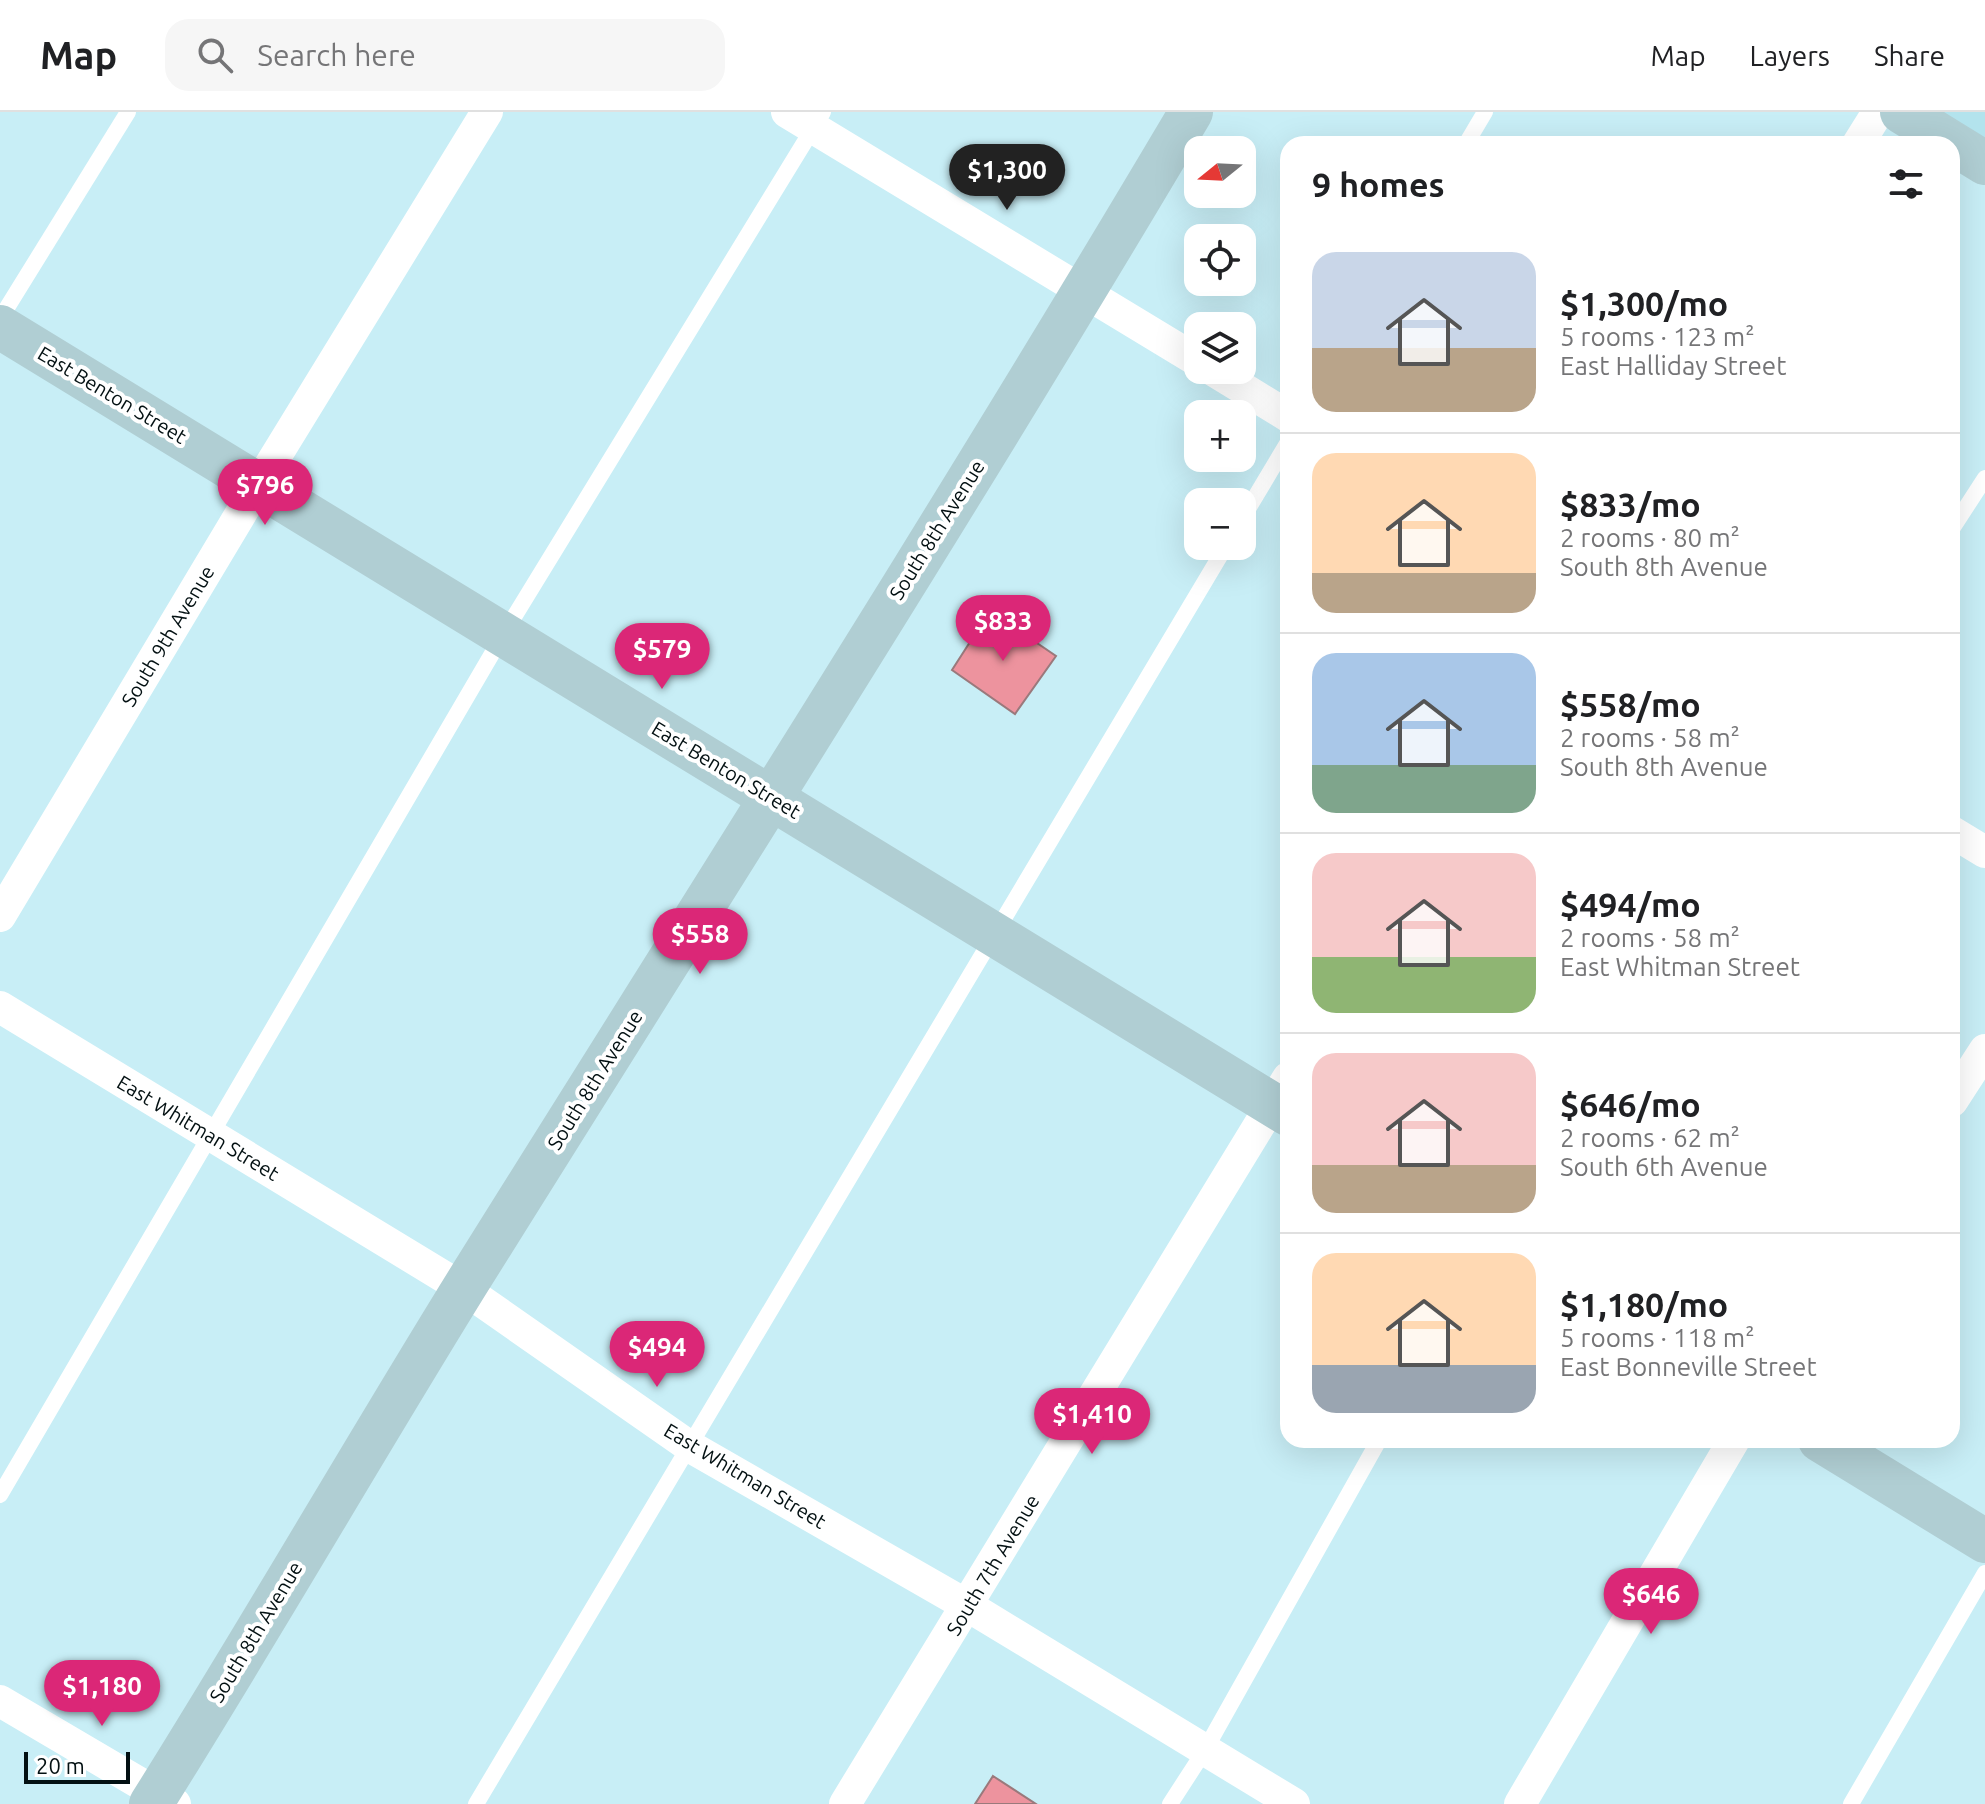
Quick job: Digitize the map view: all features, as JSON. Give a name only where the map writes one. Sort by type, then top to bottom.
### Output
[{"type":"street","name":"South 9th Avenue","points":[[0,916],[258,485],[487,112]]},
{"type":"street","name":"South 8th Avenue","points":[[161,1800],[464,1289],[772,798],[1085,291],[1191,112]]},
{"type":"street","points":[[1863,136],[1878,112]]},
{"type":"street","points":[[1902,112],[1941,136]]},
{"type":"street","points":[[808,117],[1184,352]]},
{"type":"street","points":[[1960,148],[1985,163]]},
{"type":"street","name":"East Benton Street","points":[[0,327],[994,935],[1280,1097]]},
{"type":"street","points":[[1236,384],[1280,411]]},
{"type":"street","points":[[1960,837],[1985,852]]},
{"type":"street","name":"East Whitman Street","points":[[0,1007],[464,1289],[689,1446],[968,1606],[1294,1804]]},
{"type":"street","points":[[1960,1089],[1985,1050]]},
{"type":"street","name":"South 7th Avenue","points":[[845,1804],[1280,1104]]},
{"type":"street","points":[[1520,1804],[1729,1448]]},
{"type":"street","points":[[1833,1448],[1985,1541]]},
{"type":"street","points":[[0,1701],[161,1800]]},
{"type":"lane","points":[[0,319],[128,112]]},
{"type":"lane","points":[[1471,136],[1485,112]]},
{"type":"lane","points":[[0,1495],[808,117]]},
{"type":"lane","points":[[1256,496],[1280,455]]},
{"type":"lane","points":[[1960,517],[1985,478]]},
{"type":"lane","points":[[476,1804],[1218,560]]},
{"type":"lane","points":[[1170,1804],[1205,1750],[1375,1448]]},
{"type":"lane","points":[[1851,1804],[1985,1573]]},
{"type":"shaded area","points":[[1902,112],[1985,112],[1985,163],[1960,148],[1960,136],[1941,136]]},
{"type":"building","points":[[990,611],[1056,656],[1015,714],[952,670]]},
{"type":"building","points":[[993,1776],[1036,1804],[975,1804]]}]
